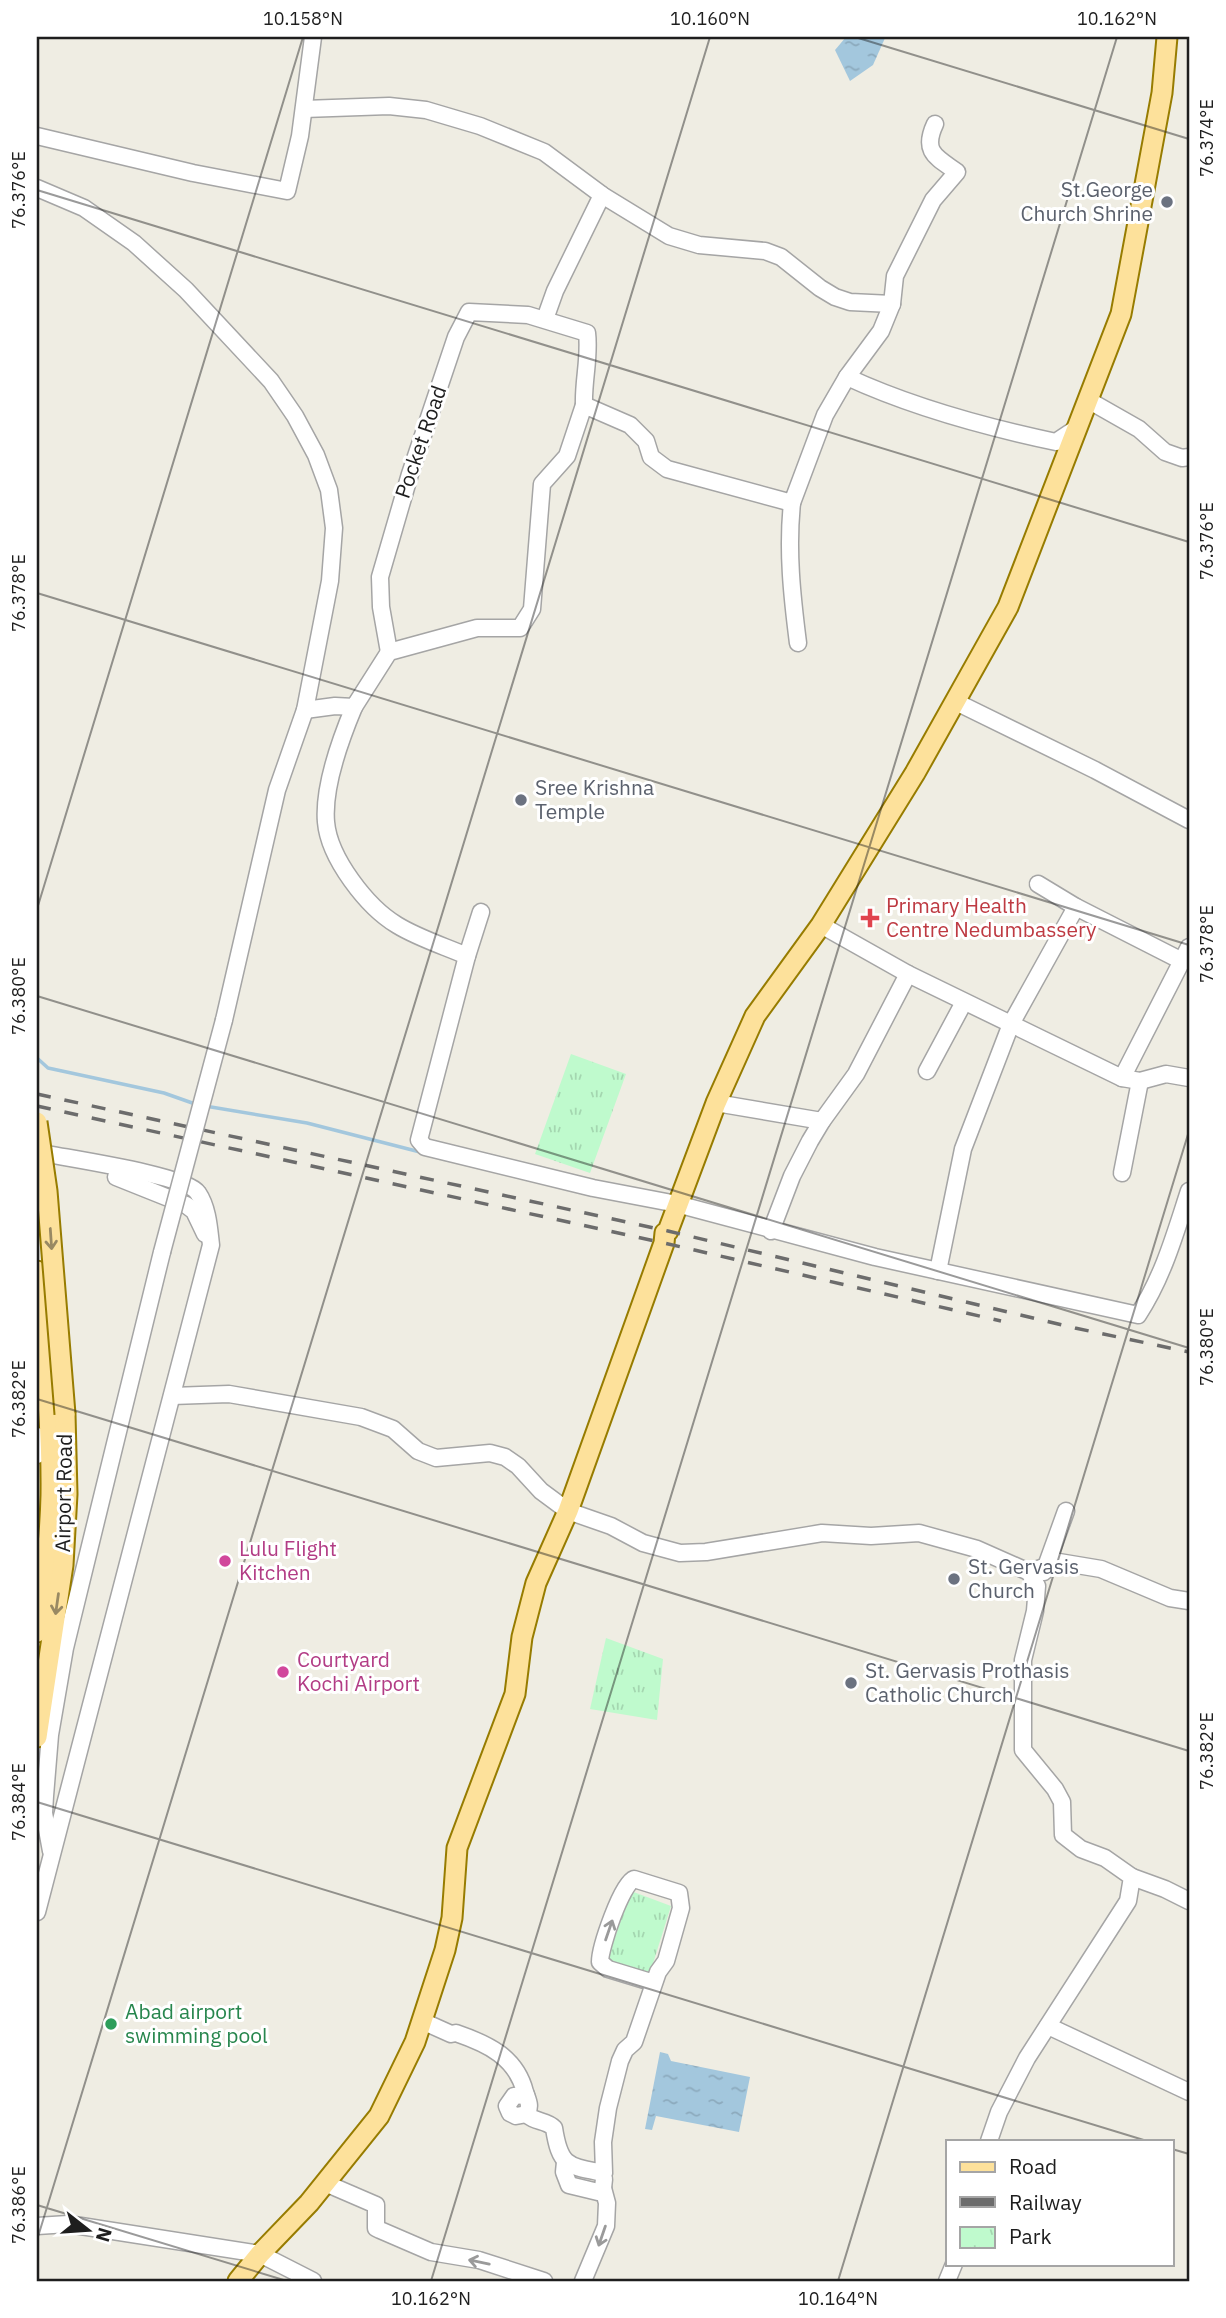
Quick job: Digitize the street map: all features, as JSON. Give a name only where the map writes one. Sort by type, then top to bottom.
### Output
[{"type":"main road","points":[[238,2281],[309,2203],[379,2116],[405,2066],[422,2021],[452,1918],[457,1848],[515,1694],[522,1637],[536,1583],[568,1511],[677,1204],[716,1103],[755,1016],[821,925],[915,773],[1008,607],[1121,314],[1162,93],[1167,37]]},
{"type":"main road","name":"Airport Road","points":[[37,1122],[47,1191],[65,1414],[66,1494],[62,1565],[37,1737]]},
{"type":"main road","name":"Airport Road","points":[[37,1271],[49,1418],[51,1495],[47,1571],[37,1632]]},
{"type":"street","points":[[37,136],[193,173],[287,191],[304,109],[313,37]]},
{"type":"street","points":[[304,109],[390,106],[426,110],[480,126],[544,152],[602,195],[669,236],[699,245],[765,251],[780,257],[835,297],[850,302],[892,304]]},
{"type":"street","points":[[798,643],[789,538],[792,503],[825,415],[847,377],[881,331],[892,304],[895,276],[933,200],[957,172],[930,150],[928,144],[935,124]]},
{"type":"street","points":[[37,188],[84,208],[134,243],[186,290],[271,381],[316,454],[329,491],[334,528],[330,581],[304,710],[278,790],[224,1020],[162,1252],[65,1648],[50,1735],[44,1812],[52,1857]]},
{"type":"street","points":[[545,319],[555,291],[602,195]]},
{"type":"street","name":"Pocket Road","points":[[389,652],[381,607],[380,577],[396,517],[456,337],[469,312],[508,313],[545,319],[587,333],[589,345],[583,383],[584,405]]},
{"type":"street","points":[[847,377],[886,395],[1000,430],[1056,442],[1077,428]]},
{"type":"street","points":[[1088,400],[1139,429],[1165,453],[1182,458],[1189,457]]},
{"type":"street","points":[[467,956],[397,925],[362,894],[338,861],[326,822],[329,786],[340,739],[354,707],[389,652],[477,628],[520,628],[533,609],[542,484],[567,456],[584,405],[630,425],[646,441],[651,457],[667,469],[792,503]]},
{"type":"street","points":[[956,702],[1095,770],[1189,820]]},
{"type":"street","points":[[304,710],[335,705],[354,707]]},
{"type":"street","points":[[1038,884],[1076,907],[1186,954],[1122,1078]]},
{"type":"street","points":[[938,1271],[963,1149],[1011,1024],[1076,907]]},
{"type":"street","points":[[481,912],[419,1140],[425,1147],[593,1188],[677,1204],[771,1231],[938,1271],[1138,1315],[1153,1291],[1184,1224],[1189,1190]]},
{"type":"street","points":[[821,925],[908,974],[1122,1078],[1140,1081],[1166,1074],[1189,1078]]},
{"type":"street","points":[[771,1231],[792,1176],[822,1121],[856,1074],[908,974]]},
{"type":"street","points":[[927,1071],[964,1002]]},
{"type":"street","points":[[1122,1173],[1140,1081]]},
{"type":"street","points":[[716,1103],[822,1121]]},
{"type":"street","points":[[37,1152],[130,1176],[186,1205],[194,1211],[211,1245]]},
{"type":"street","points":[[37,1167],[70,1167],[130,1176],[169,1177],[191,1186],[198,1192],[209,1221],[211,1245],[37,1912]]},
{"type":"street","points":[[172,1396],[229,1394],[375,1421],[393,1429],[428,1457],[489,1453],[505,1457],[518,1466],[541,1491],[568,1511],[611,1526],[643,1543],[681,1553],[706,1552],[822,1533],[871,1536],[919,1533],[976,1549],[1033,1579]]},
{"type":"street","points":[[37,1436],[37,1455]]},
{"type":"street","points":[[1047,1566],[1066,1511]]},
{"type":"street","points":[[1033,1579],[1047,1566],[1059,1562],[1101,1569],[1170,1598],[1189,1601]]},
{"type":"street","points":[[1033,1579],[1035,1611],[1023,1660],[1023,1751],[1055,1789],[1062,1802],[1063,1835],[1081,1849],[1105,1858],[1132,1877],[1189,1901]]},
{"type":"street","points":[[989,2140],[1027,2058],[1128,1900],[1132,1877]]},
{"type":"street","points":[[583,2281],[606,2226],[603,2142],[608,2108],[622,2056],[634,2042],[658,1972],[666,1961],[681,1908],[679,1893],[634,1879],[626,1885],[620,1899],[600,1962],[608,1969],[654,1983]]},
{"type":"street","points":[[422,2021],[499,2051],[522,2078],[530,2105],[527,2113],[529,2117],[554,2128],[565,2162],[604,2181]]},
{"type":"street","points":[[1048,2026],[1189,2092]]},
{"type":"street","points":[[325,2183],[376,2206],[375,2224],[380,2230],[431,2252],[478,2260],[544,2281]]},
{"type":"street","points":[[37,2226],[68,2224],[260,2254],[313,2281]]},
{"type":"green space","points":[[571,1054],[626,1074],[590,1173],[535,1154]]},
{"type":"green space","points":[[606,1638],[663,1659],[657,1720],[590,1709]]},
{"type":"green space","points":[[631,1891],[671,1906],[650,1973],[607,1960]]},
{"type":"water","points":[[846,37],[885,38],[873,65],[850,81],[835,50]]},
{"type":"water","points":[[660,2052],[668,2054],[671,2061],[750,2077],[739,2132],[656,2116],[652,2130],[645,2129]]},
{"type":"waterway","points":[[37,1058],[48,1068],[164,1093],[198,1105]]},
{"type":"waterway","points":[[205,1106],[307,1123],[420,1152]]},
{"type":"railway","points":[[37,1094],[668,1231],[1075,1328],[1189,1352]]},
{"type":"railway","points":[[37,1106],[664,1243],[1001,1321]]},
{"type":"place","name":"St.George Church Shrine","points":[[1167,202]]},
{"type":"place","name":"Sree Krishna Temple","points":[[521,800]]},
{"type":"place","name":"Primary Health Centre Nedumbassery","points":[[870,918]]},
{"type":"place","name":"Lulu Flight Kitchen","points":[[225,1561]]},
{"type":"place","name":"St. Gervasis Church","points":[[954,1579]]},
{"type":"place","name":"Courtyard Kochi Airport","points":[[283,1672]]},
{"type":"place","name":"St. Gervasis Prothasis Catholic Church","points":[[851,1683]]},
{"type":"place","name":"Abad airport swimming pool","points":[[111,2024]]}]
